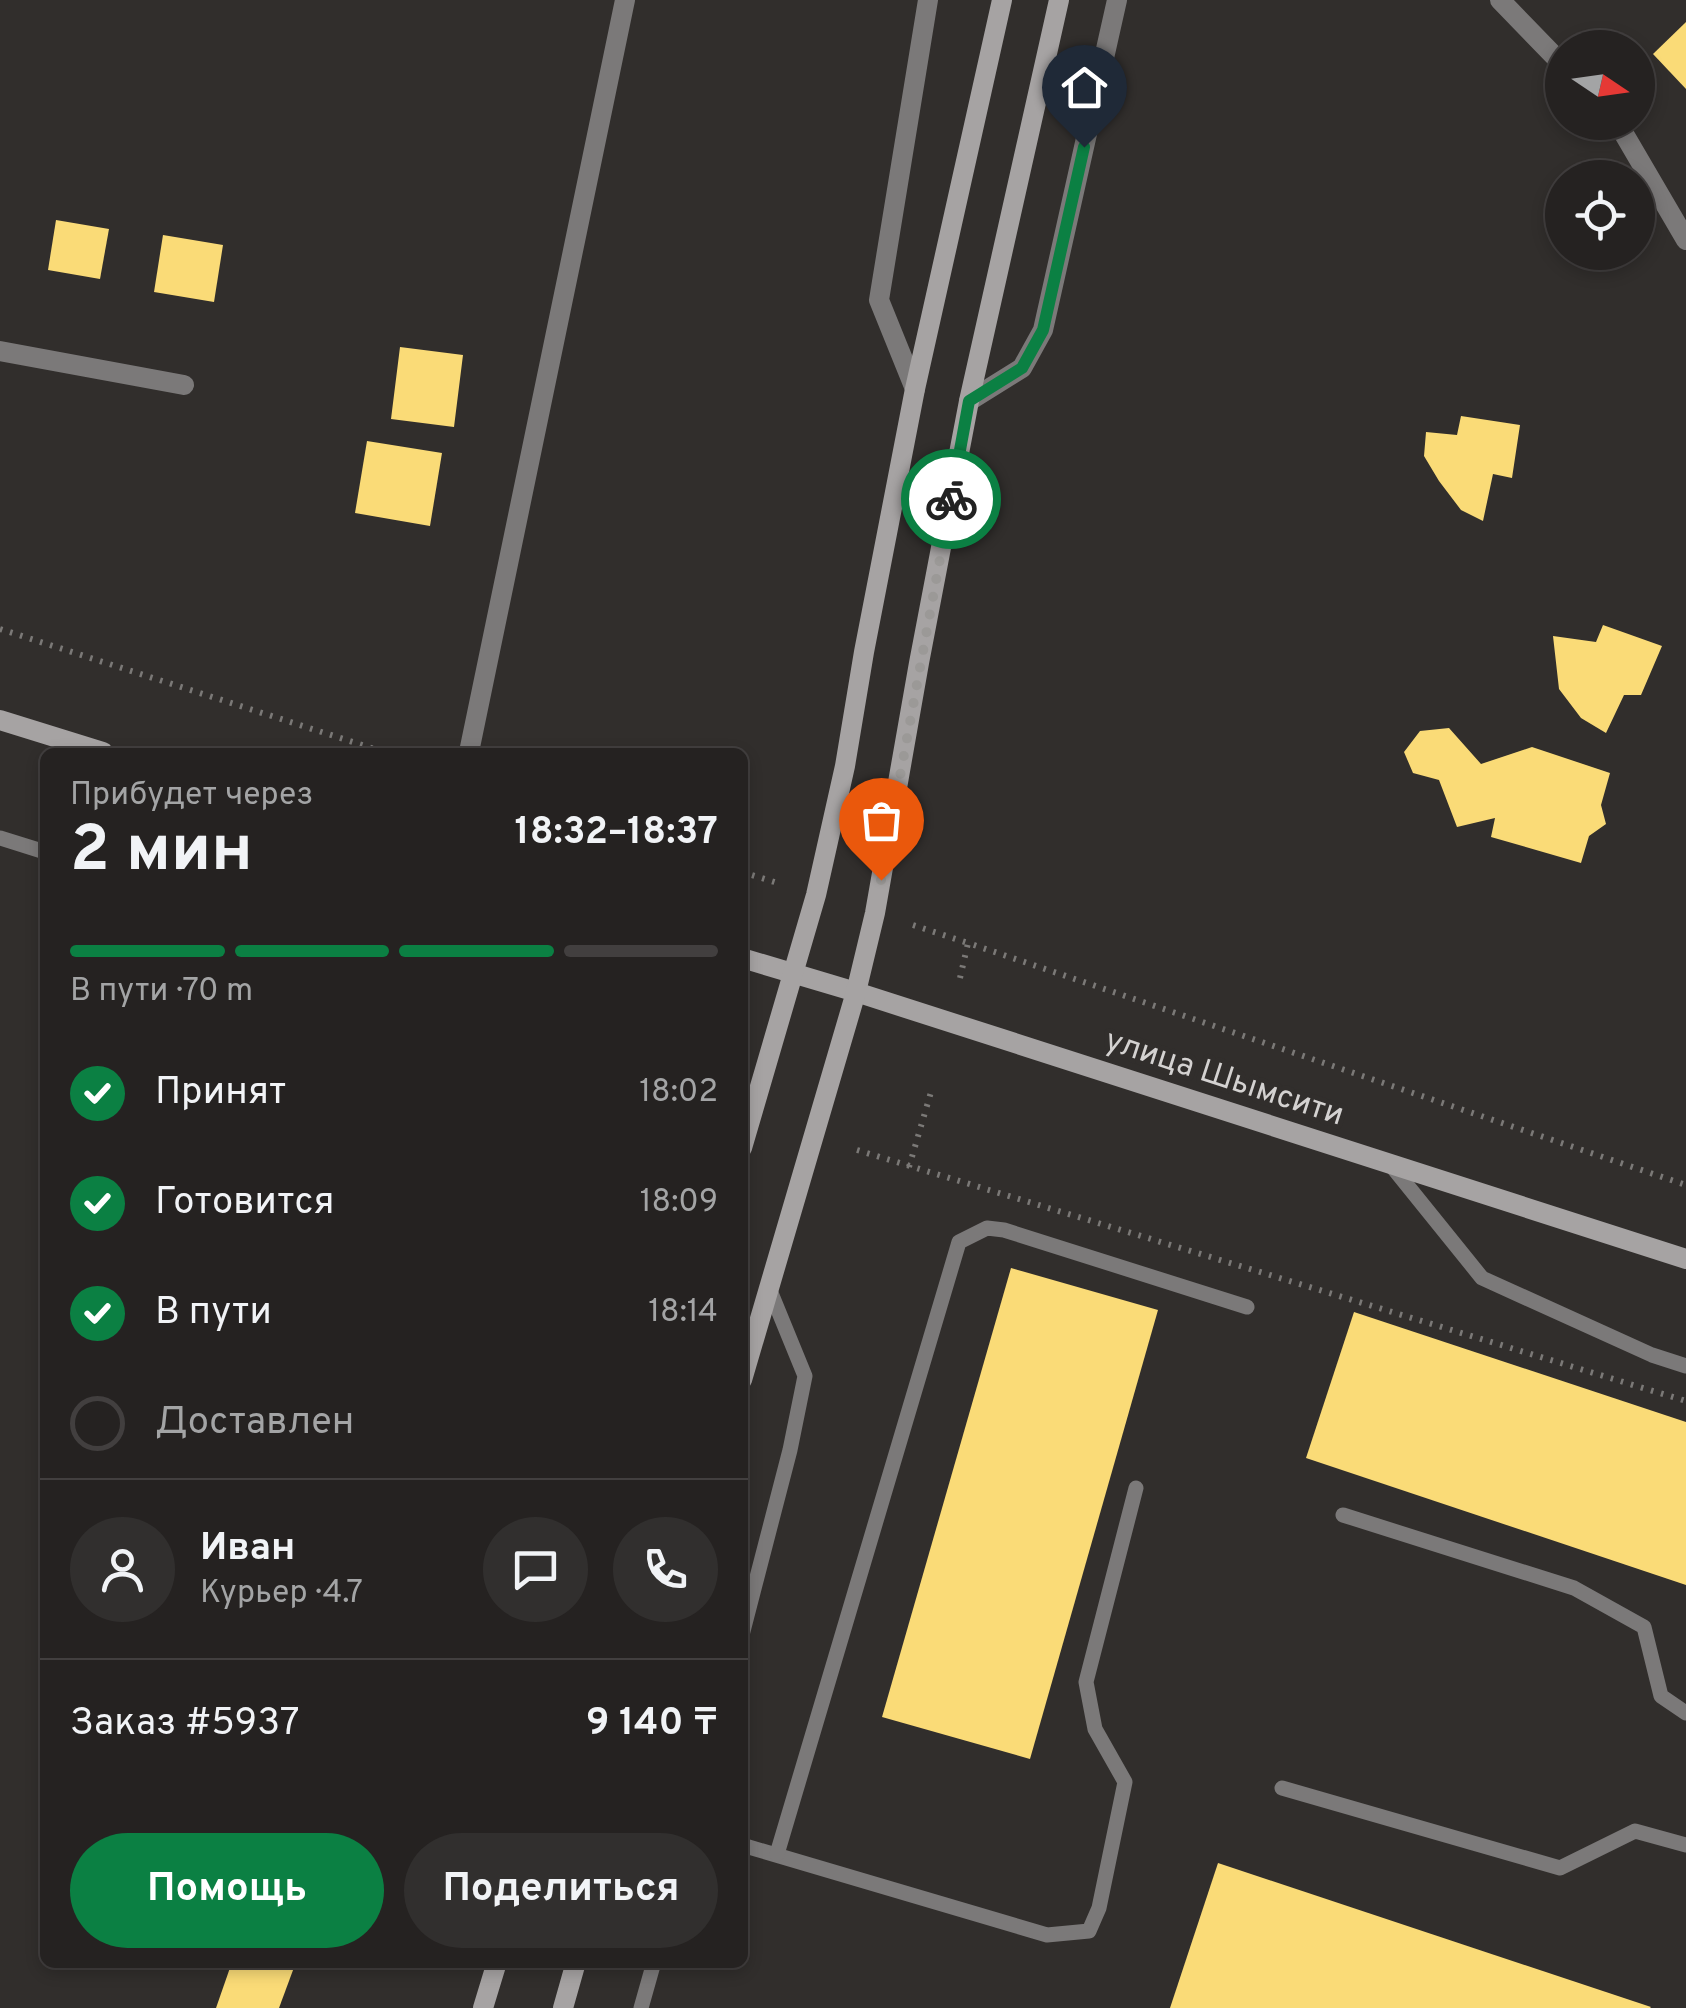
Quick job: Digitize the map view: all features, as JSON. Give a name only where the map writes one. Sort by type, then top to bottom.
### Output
[{"type":"main road","points":[[748,1128],[816,895],[845,766],[915,389],[1002,0]]},
{"type":"main road","points":[[748,1360],[856,992],[875,913],[969,401],[1059,0]]},
{"type":"main road","points":[[0,720],[90,748]]},
{"type":"main road","name":"улица Шымсити","points":[[748,960],[1686,1259]]},
{"type":"main road","points":[[483,2008],[495,1968]]},
{"type":"main road","points":[[563,2008],[574,1968]]},
{"type":"street","points":[[469,748],[625,0]]},
{"type":"street","points":[[915,389],[878,300],[928,0]]},
{"type":"street","points":[[969,401],[1022,368],[1043,330],[1117,0]]},
{"type":"street","points":[[1500,0],[1545,46]]},
{"type":"street","points":[[1628,140],[1686,240]]},
{"type":"street","points":[[0,351],[184,385]]},
{"type":"lane","points":[[0,838],[40,850]]},
{"type":"lane","points":[[1390,1164],[1482,1278],[1652,1355],[1686,1366]]},
{"type":"lane","points":[[777,1854],[959,1242],[987,1228],[1004,1230],[1248,1308]]},
{"type":"lane","points":[[748,1612],[805,1376],[769,1288]]},
{"type":"lane","points":[[748,1847],[1047,1935],[1090,1931],[1099,1908],[1125,1782],[1094,1729],[1086,1682],[1136,1488]]},
{"type":"lane","points":[[1344,1515],[1574,1588],[1644,1627],[1662,1696],[1686,1713]]},
{"type":"lane","points":[[1282,1788],[1560,1868],[1635,1831],[1686,1844]]},
{"type":"lane","points":[[640,2008],[652,1968]]},
{"type":"path","points":[[0,629],[372,748]]},
{"type":"path","points":[[748,874],[781,884]]},
{"type":"path","points":[[913,925],[1686,1185]]},
{"type":"path","points":[[960,978],[968,943]]},
{"type":"path","points":[[909,1166],[931,1092]]},
{"type":"path","points":[[857,1150],[1686,1401]]},
{"type":"building","points":[[1686,22],[1686,89],[1655,56]]},
{"type":"building","points":[[56,220],[109,229],[100,279],[48,270]]},
{"type":"building","points":[[163,235],[223,245],[214,302],[154,292]]},
{"type":"building","points":[[400,347],[463,355],[454,427],[391,419]]},
{"type":"building","points":[[1461,416],[1520,425],[1512,478],[1493,474],[1483,521],[1461,510],[1424,456],[1426,432],[1457,435]]},
{"type":"building","points":[[367,441],[442,453],[430,526],[355,513]]},
{"type":"building","points":[[1603,625],[1662,646],[1641,695],[1624,695],[1606,733],[1581,718],[1559,689],[1553,636],[1596,642]]},
{"type":"building","points":[[1449,728],[1481,764],[1532,747],[1610,773],[1601,805],[1606,824],[1589,836],[1581,863],[1491,837],[1495,818],[1457,827],[1439,780],[1413,773],[1404,752],[1420,731]]},
{"type":"building","points":[[1011,1268],[1158,1310],[1030,1759],[882,1717]]},
{"type":"building","points":[[1354,1312],[1686,1422],[1686,1585],[1306,1458]]},
{"type":"building","points":[[1218,1863],[1651,2007],[1170,2008]]},
{"type":"building","points":[[230,1968],[294,1968],[279,2008],[216,2008]]},
{"type":"way so far","points":[[881,880],[951,499]]},
{"type":"route","points":[[951,499],[969,401],[1022,368],[1043,330],[1084,147]]}]
